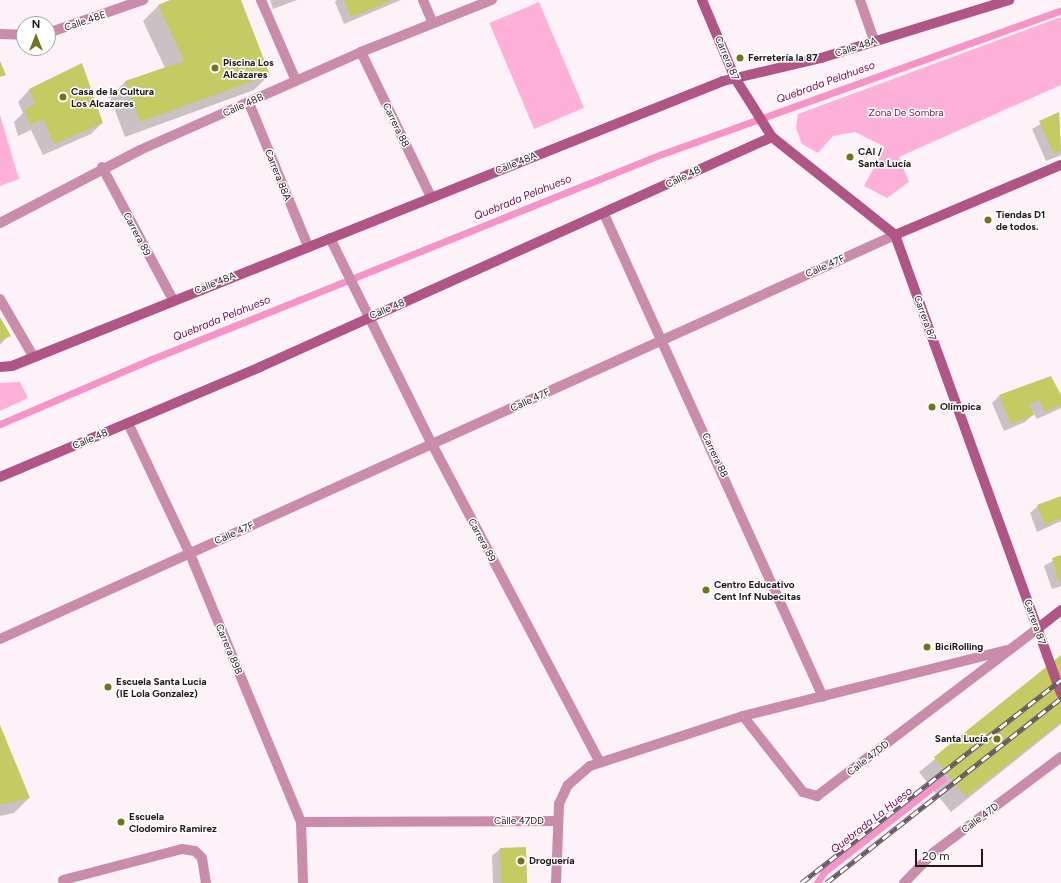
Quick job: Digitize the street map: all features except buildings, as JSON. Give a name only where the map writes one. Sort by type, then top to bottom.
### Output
[{"type":"street","name":"Calle 48E","points":[[56,30],[144,0]]},
{"type":"street","points":[[261,0],[296,81]]},
{"type":"street","points":[[423,0],[433,23]]},
{"type":"street","name":"Calle 48B","points":[[0,223],[102,167],[361,52],[492,0]]},
{"type":"street","name":"Carrera 87","points":[[702,0],[744,96],[772,137],[895,235],[1061,693]]},
{"type":"street","points":[[860,0],[874,40]]},
{"type":"street","name":"Calle 48A","points":[[33,356],[430,197],[735,78],[821,58],[874,40],[1009,0]]},
{"type":"street","points":[[0,34],[16,35]]},
{"type":"street","name":"Carrera 88","points":[[361,52],[430,197]]},
{"type":"street","name":"Carrera 88A","points":[[249,103],[308,246]]},
{"type":"street","name":"Calle 48","points":[[0,477],[128,423],[604,214],[772,137]]},
{"type":"street","name":"Calle 47F","points":[[0,639],[662,339],[895,235],[1061,165]]},
{"type":"street","name":"Carrera 89","points":[[102,167],[173,300]]},
{"type":"street","name":"Carrera 88","points":[[604,214],[662,339],[823,697]]},
{"type":"street","name":"Carrera 89","points":[[330,238],[432,444],[599,761]]},
{"type":"street","points":[[0,299],[33,356],[12,366],[0,368]]},
{"type":"street","name":"Carrera 89B","points":[[128,423],[190,554],[301,822],[303,883]]},
{"type":"street","name":"Calle 47DD","points":[[743,716],[803,792],[817,796],[1006,650],[1037,629],[1061,610]]},
{"type":"street","name":"Calle 47DD","points":[[301,822],[556,820],[568,785],[599,761],[743,716],[1006,650]]},
{"type":"street","name":"Calle 47D","points":[[904,883],[934,852],[1061,758]]},
{"type":"street","points":[[556,820],[556,883]]},
{"type":"street","points":[[62,880],[182,849],[195,851],[202,858],[206,883]]},
{"type":"green space","points":[[539,2],[584,108],[534,129],[489,23]]},
{"type":"green space","name":"Zona De Sombra","points":[[1061,17],[1061,85],[899,157],[909,182],[887,198],[864,186],[885,147],[855,132],[833,136],[818,153],[802,144],[796,128],[798,114]]},
{"type":"green space","points":[[0,115],[19,179],[0,186]]},
{"type":"green space","points":[[20,382],[28,398],[0,411],[0,383]]},
{"type":"waterway","name":"Quebrada Pelahueso","points":[[0,424],[152,359],[662,154],[1061,10]]},
{"type":"waterway","name":"Quebrada La Hueso","points":[[817,883],[824,872],[943,779]]},
{"type":"railway","points":[[801,883],[1061,680]]},
{"type":"railway","points":[[826,883],[1061,698]]},
{"type":"place","name":"Ferretería la 87","points":[[740,58]]},
{"type":"place","name":"Piscina Los Alcázares","points":[[215,68]]},
{"type":"place","name":"Casa de la Cultura Los Alcazares","points":[[63,97]]},
{"type":"place","name":"CAI / Santa Lucía","points":[[850,157]]},
{"type":"place","name":"Tiendas D1 de todos.","points":[[988,220]]},
{"type":"place","name":"Olímpica","points":[[932,407]]},
{"type":"place","name":"Centro Educativo Cent Inf Nubecitas","points":[[706,590]]},
{"type":"place","name":"BiciRolling","points":[[927,647]]},
{"type":"place","name":"Escuela Santa Lucia (IE Lola Gonzalez)","points":[[108,687]]},
{"type":"place","name":"Santa Lucía","points":[[997,739]]},
{"type":"place","name":"Escuela Clodomiro Ramirez","points":[[121,822]]},
{"type":"place","name":"Droguería","points":[[521,861]]}]
